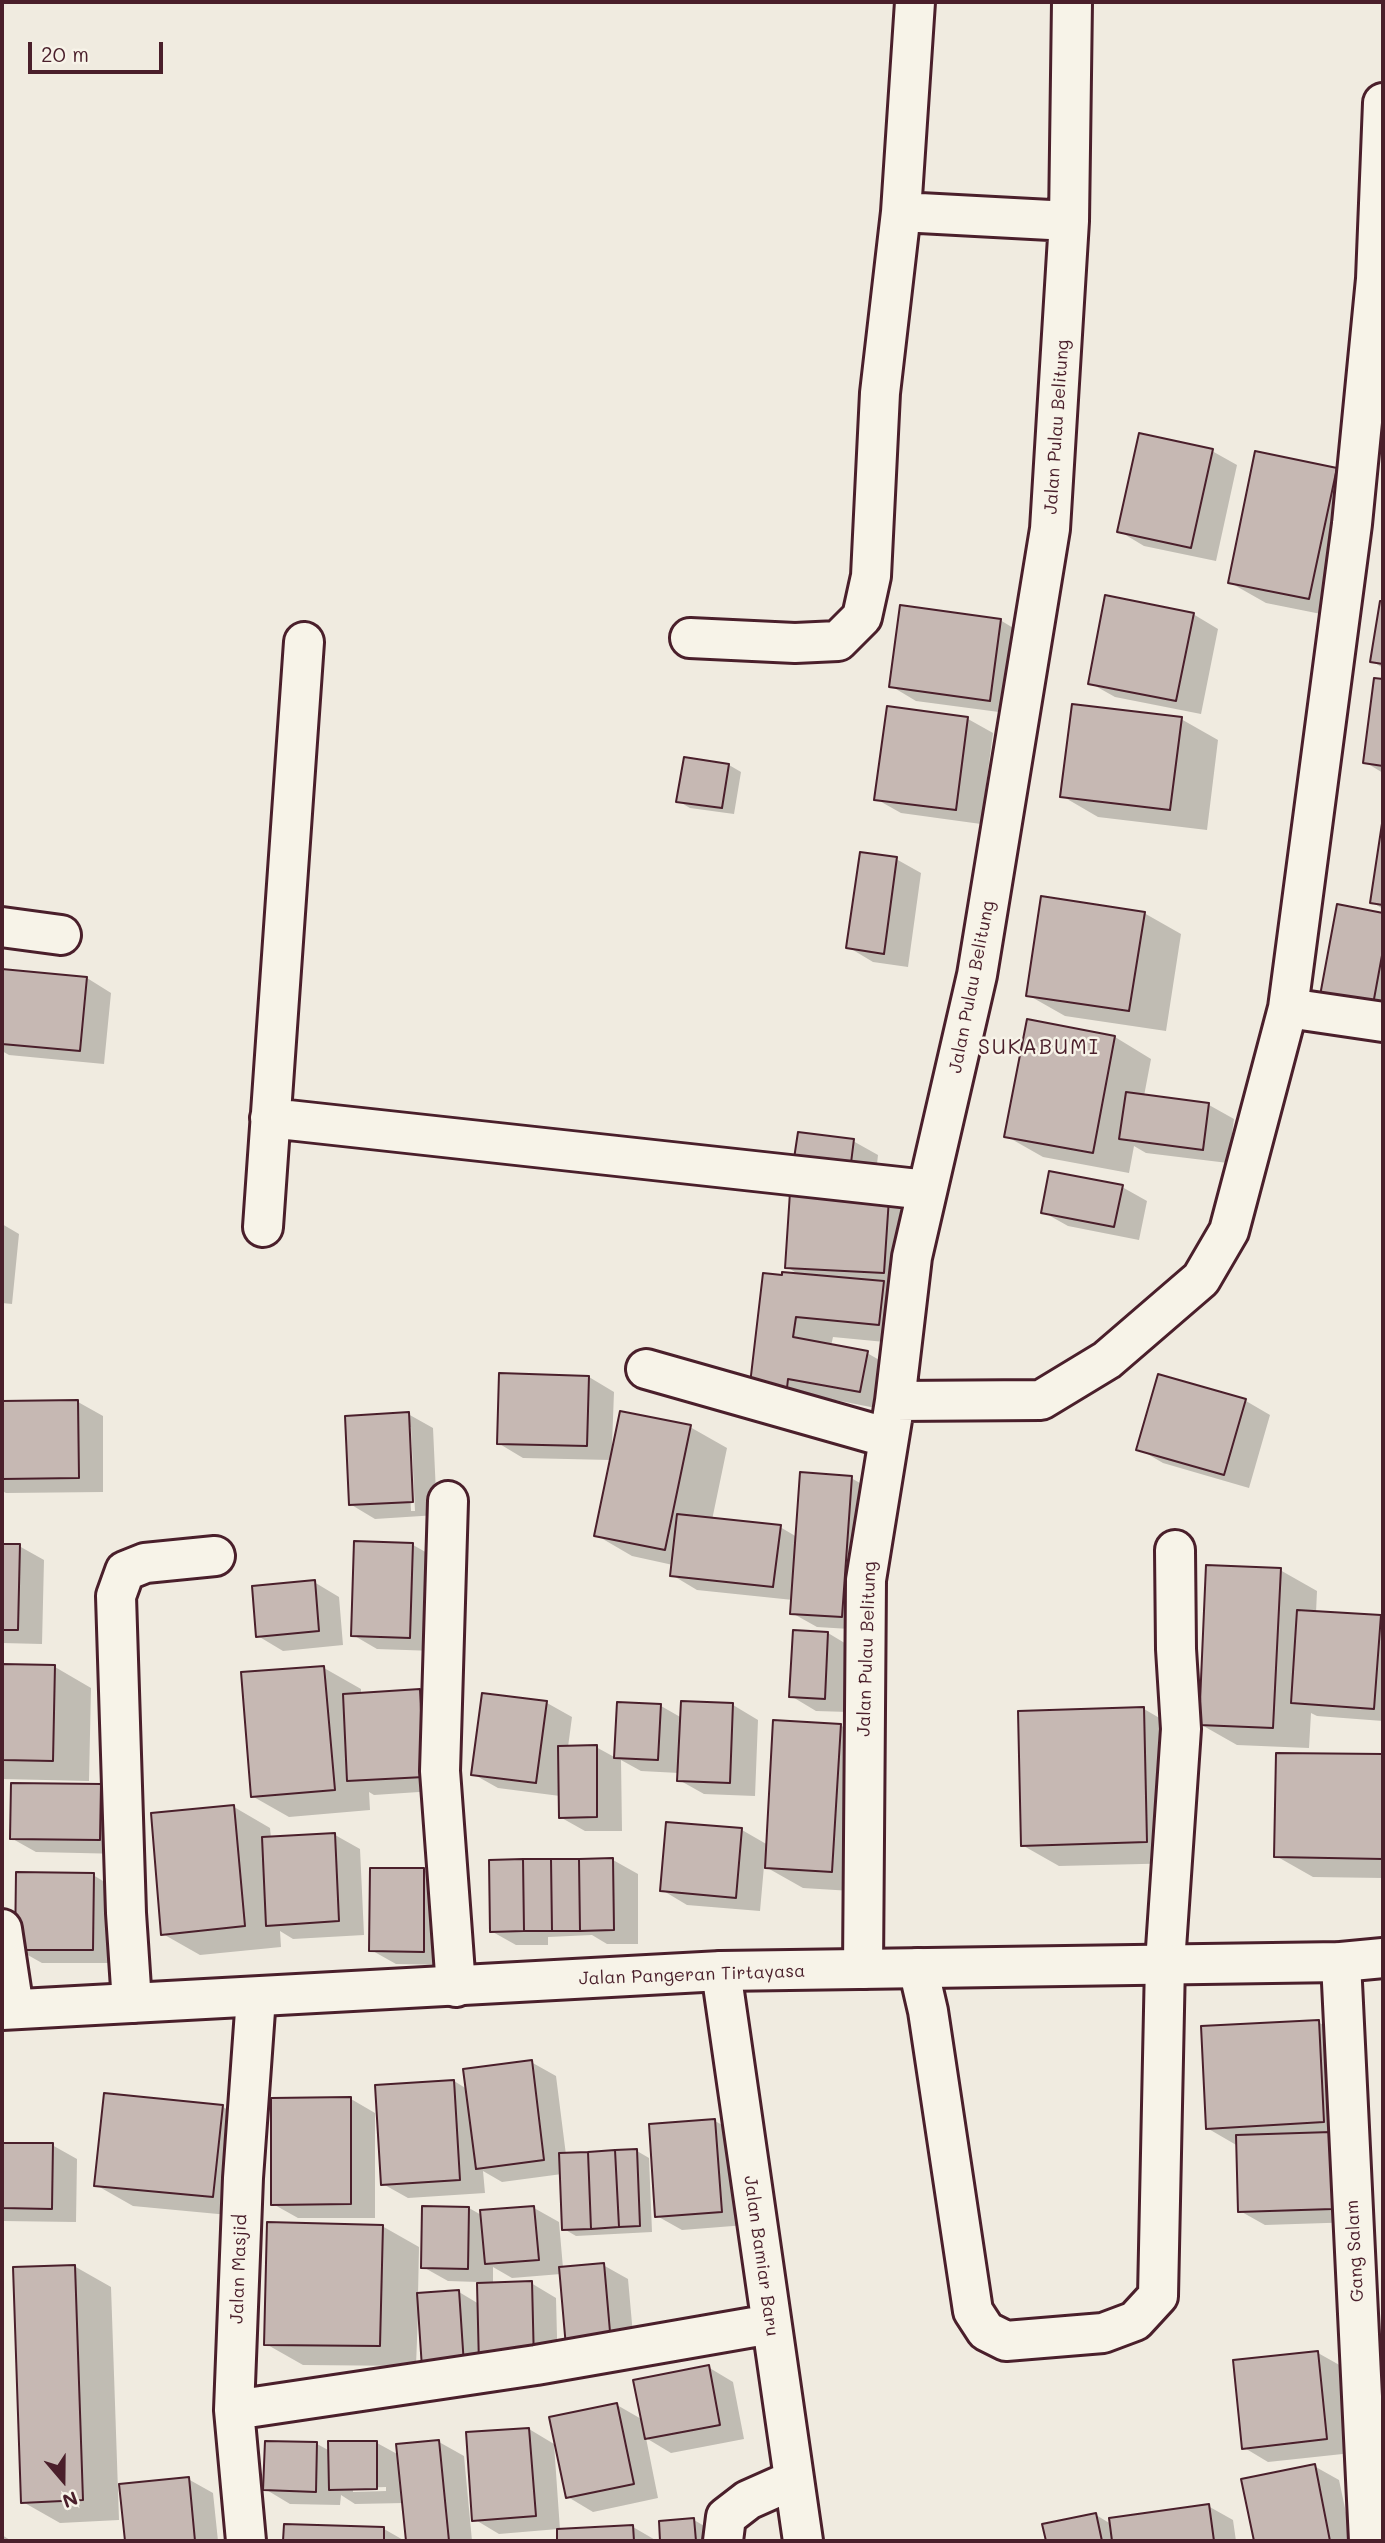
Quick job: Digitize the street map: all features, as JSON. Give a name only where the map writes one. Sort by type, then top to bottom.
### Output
[{"type":"street","points":[[690,638],[795,643],[838,641],[862,617],[871,576],[880,393],[901,212],[915,2]]},
{"type":"street","name":"Jalan Pulau Belitung","points":[[863,1969],[866,1580],[895,1401],[912,1257],[977,975],[1050,529],[1069,221],[1072,2]]},
{"type":"street","points":[[895,1401],[1041,1400],[1107,1360],[1201,1279],[1229,1231],[1288,1008],[1367,526],[1376,279],[1381,232],[1383,103]]},
{"type":"street","points":[[901,212],[1069,221]]},
{"type":"street","points":[[263,1227],[304,642]]},
{"type":"street","points":[[2,927],[61,936]]},
{"type":"street","points":[[1288,1008],[1383,1021]]},
{"type":"street","points":[[271,1118],[928,1190]]},
{"type":"street","points":[[646,1369],[889,1438]]},
{"type":"street","points":[[448,1501],[440,1771],[456,1987]]},
{"type":"street","points":[[918,1968],[928,2011],[973,2311],[986,2331],[1006,2341],[1102,2333],[1135,2322],[1158,2296],[1165,1963],[1181,1729],[1176,1648],[1175,1550]]},
{"type":"street","points":[[132,2003],[125,1913],[116,1596],[125,1571],[145,1563],[215,1556]]},
{"type":"street","points":[[2,1929],[8,2010]]},
{"type":"street","name":"Jalan Pangeran Tirtayasa","points":[[8,2010],[721,1971],[1341,1962],[1383,1958]]},
{"type":"street","name":"Gang Salam","points":[[1341,1962],[1369,2541]]},
{"type":"street","name":"Jalan Bamiar Baru","points":[[721,1971],[803,2541]]},
{"type":"street","name":"Jalan Masjid","points":[[246,2541],[234,2410],[243,2178],[256,1997]]},
{"type":"street","points":[[234,2410],[536,2365],[771,2324]]},
{"type":"street","points":[[723,2541],[726,2517],[748,2500],[793,2480]]},
{"type":"building","points":[[1139,433],[1213,449],[1191,548],[1117,532]]},
{"type":"building","points":[[1255,451],[1337,468],[1309,599],[1228,583]]},
{"type":"building","points":[[1105,595],[1194,613],[1176,701],[1088,684]]},
{"type":"building","points":[[1380,601],[1383,601],[1383,664],[1370,662]]},
{"type":"building","points":[[900,605],[1001,619],[990,701],[889,687]]},
{"type":"building","points":[[1374,678],[1383,679],[1383,766],[1363,763]]},
{"type":"building","points":[[1072,704],[1182,717],[1170,810],[1060,797]]},
{"type":"building","points":[[887,706],[968,717],[956,810],[874,800]]},
{"type":"building","points":[[684,757],[729,764],[722,808],[676,802]]},
{"type":"building","points":[[1383,817],[1383,905],[1370,903]]},
{"type":"building","points":[[860,852],[897,857],[884,954],[846,948]]},
{"type":"building","points":[[1041,896],[1145,912],[1129,1011],[1026,996]]},
{"type":"building","points":[[1337,904],[1383,913],[1383,950],[1372,1010],[1319,1001]]},
{"type":"building","points":[[2,969],[87,977],[80,1051],[2,1044]]},
{"type":"building","points":[[1027,1019],[1115,1036],[1093,1153],[1004,1137]]},
{"type":"building","points":[[1126,1092],[1209,1103],[1203,1150],[1119,1139]]},
{"type":"building","points":[[798,1132],[854,1139],[849,1179],[792,1172]]},
{"type":"building","points":[[1049,1171],[1123,1185],[1114,1227],[1041,1213]]},
{"type":"building","points":[[790,1192],[889,1198],[884,1273],[785,1268]]},
{"type":"building","points":[[782,1272],[884,1281],[879,1325],[796,1317],[793,1337],[868,1351],[860,1392],[788,1379],[787,1388],[750,1384],[763,1273],[782,1275]]},
{"type":"building","points":[[499,1373],[589,1376],[587,1446],[497,1444]]},
{"type":"building","points":[[1158,1374],[1246,1399],[1224,1475],[1136,1450]]},
{"type":"building","points":[[78,1400],[79,1478],[2,1479],[2,1401]]},
{"type":"building","points":[[620,1411],[691,1425],[665,1550],[594,1536]]},
{"type":"building","points":[[409,1412],[413,1502],[349,1505],[345,1416]]},
{"type":"building","points":[[800,1472],[852,1476],[842,1617],[790,1614]]},
{"type":"building","points":[[677,1514],[781,1525],[773,1587],[670,1576]]},
{"type":"building","points":[[354,1541],[413,1543],[410,1638],[351,1636]]},
{"type":"building","points":[[2,1544],[20,1544],[18,1630],[2,1630]]},
{"type":"building","points":[[1206,1565],[1281,1568],[1273,1728],[1199,1725]]},
{"type":"building","points":[[315,1580],[319,1631],[256,1637],[252,1586]]},
{"type":"building","points":[[1297,1610],[1381,1615],[1374,1709],[1291,1703]]},
{"type":"building","points":[[793,1630],[828,1632],[825,1699],[789,1697]]},
{"type":"building","points":[[2,1664],[55,1665],[53,1761],[2,1760]]},
{"type":"building","points":[[324,1666],[335,1790],[251,1797],[241,1672]]},
{"type":"building","points":[[420,1689],[424,1777],[347,1781],[343,1694]]},
{"type":"building","points":[[482,1693],[547,1701],[536,1783],[471,1775]]},
{"type":"building","points":[[681,1701],[733,1703],[730,1783],[677,1781]]},
{"type":"building","points":[[617,1702],[661,1704],[658,1760],[614,1758]]},
{"type":"building","points":[[1144,1707],[1147,1842],[1021,1846],[1018,1711]]},
{"type":"building","points":[[773,1720],[841,1724],[832,1872],[765,1868]]},
{"type":"building","points":[[597,1745],[597,1817],[559,1818],[558,1746]]},
{"type":"building","points":[[1276,1753],[1383,1754],[1383,1859],[1274,1857]]},
{"type":"building","points":[[11,1783],[101,1784],[100,1840],[10,1839]]},
{"type":"building","points":[[234,1805],[245,1926],[161,1935],[151,1813]]},
{"type":"building","points":[[666,1822],[742,1828],[736,1898],[660,1891]]},
{"type":"building","points":[[335,1833],[339,1921],[266,1926],[262,1837]]},
{"type":"building","points":[[613,1858],[614,1930],[580,1931],[579,1859]]},
{"type":"building","points":[[523,1859],[551,1859],[552,1931],[524,1931]]},
{"type":"building","points":[[523,1859],[524,1931],[490,1932],[489,1860]]},
{"type":"building","points":[[551,1859],[579,1859],[580,1931],[552,1931]]},
{"type":"building","points":[[370,1868],[424,1868],[424,1952],[369,1951]]},
{"type":"building","points":[[16,1872],[94,1873],[93,1950],[15,1950]]},
{"type":"building","points":[[1319,2020],[1324,2122],[1206,2129],[1201,2026]]},
{"type":"building","points":[[532,2060],[544,2160],[476,2169],[463,2069]]},
{"type":"building","points":[[454,2080],[460,2180],[381,2185],[375,2085]]},
{"type":"building","points":[[104,2093],[223,2105],[213,2197],[94,2186]]},
{"type":"building","points":[[351,2097],[351,2204],[271,2205],[271,2098]]},
{"type":"building","points":[[715,2119],[722,2212],[655,2217],[649,2124]]},
{"type":"building","points":[[1331,2132],[1333,2209],[1238,2212],[1236,2135]]},
{"type":"building","points":[[2,2143],[53,2143],[52,2209],[2,2208]]},
{"type":"building","points":[[637,2149],[640,2226],[619,2227],[615,2150]]},
{"type":"building","points":[[615,2150],[619,2227],[591,2229],[588,2152]]},
{"type":"building","points":[[588,2152],[591,2229],[562,2230],[559,2153]]},
{"type":"building","points":[[422,2206],[469,2207],[468,2269],[421,2268]]},
{"type":"building","points":[[534,2206],[539,2260],[485,2264],[480,2210]]},
{"type":"building","points":[[267,2222],[383,2225],[380,2346],[264,2345]]},
{"type":"building","points":[[604,2263],[611,2343],[566,2347],[559,2267]]},
{"type":"building","points":[[75,2265],[83,2500],[21,2503],[13,2267]]},
{"type":"building","points":[[532,2281],[534,2363],[479,2365],[477,2283]]},
{"type":"building","points":[[459,2290],[464,2365],[422,2368],[417,2293]]},
{"type":"building","points":[[1318,2351],[1327,2439],[1242,2449],[1233,2360]]},
{"type":"building","points":[[709,2365],[720,2425],[645,2439],[633,2380]]},
{"type":"building","points":[[617,2403],[634,2484],[566,2498],[549,2417]]},
{"type":"building","points":[[529,2428],[536,2516],[472,2521],[466,2432]]},
{"type":"building","points":[[439,2440],[449,2541],[406,2541],[396,2444]]},
{"type":"building","points":[[265,2441],[317,2442],[316,2492],[263,2490]]},
{"type":"building","points":[[328,2441],[377,2441],[377,2489],[329,2490]]},
{"type":"building","points":[[1315,2464],[1330,2541],[1254,2541],[1241,2479]]},
{"type":"building","points":[[189,2477],[195,2541],[125,2541],[119,2484]]},
{"type":"building","points":[[1209,2504],[1214,2541],[1112,2541],[1109,2518]]},
{"type":"building","points":[[1096,2513],[1102,2541],[1046,2541],[1042,2524]]},
{"type":"building","points":[[694,2518],[696,2541],[660,2541],[659,2521]]},
{"type":"building","points":[[284,2524],[384,2527],[384,2541],[283,2541]]},
{"type":"building","points":[[633,2525],[634,2541],[557,2541],[557,2529]]},
{"type":"district","name":"SUKABUMI","points":[[1039,1048]]}]
